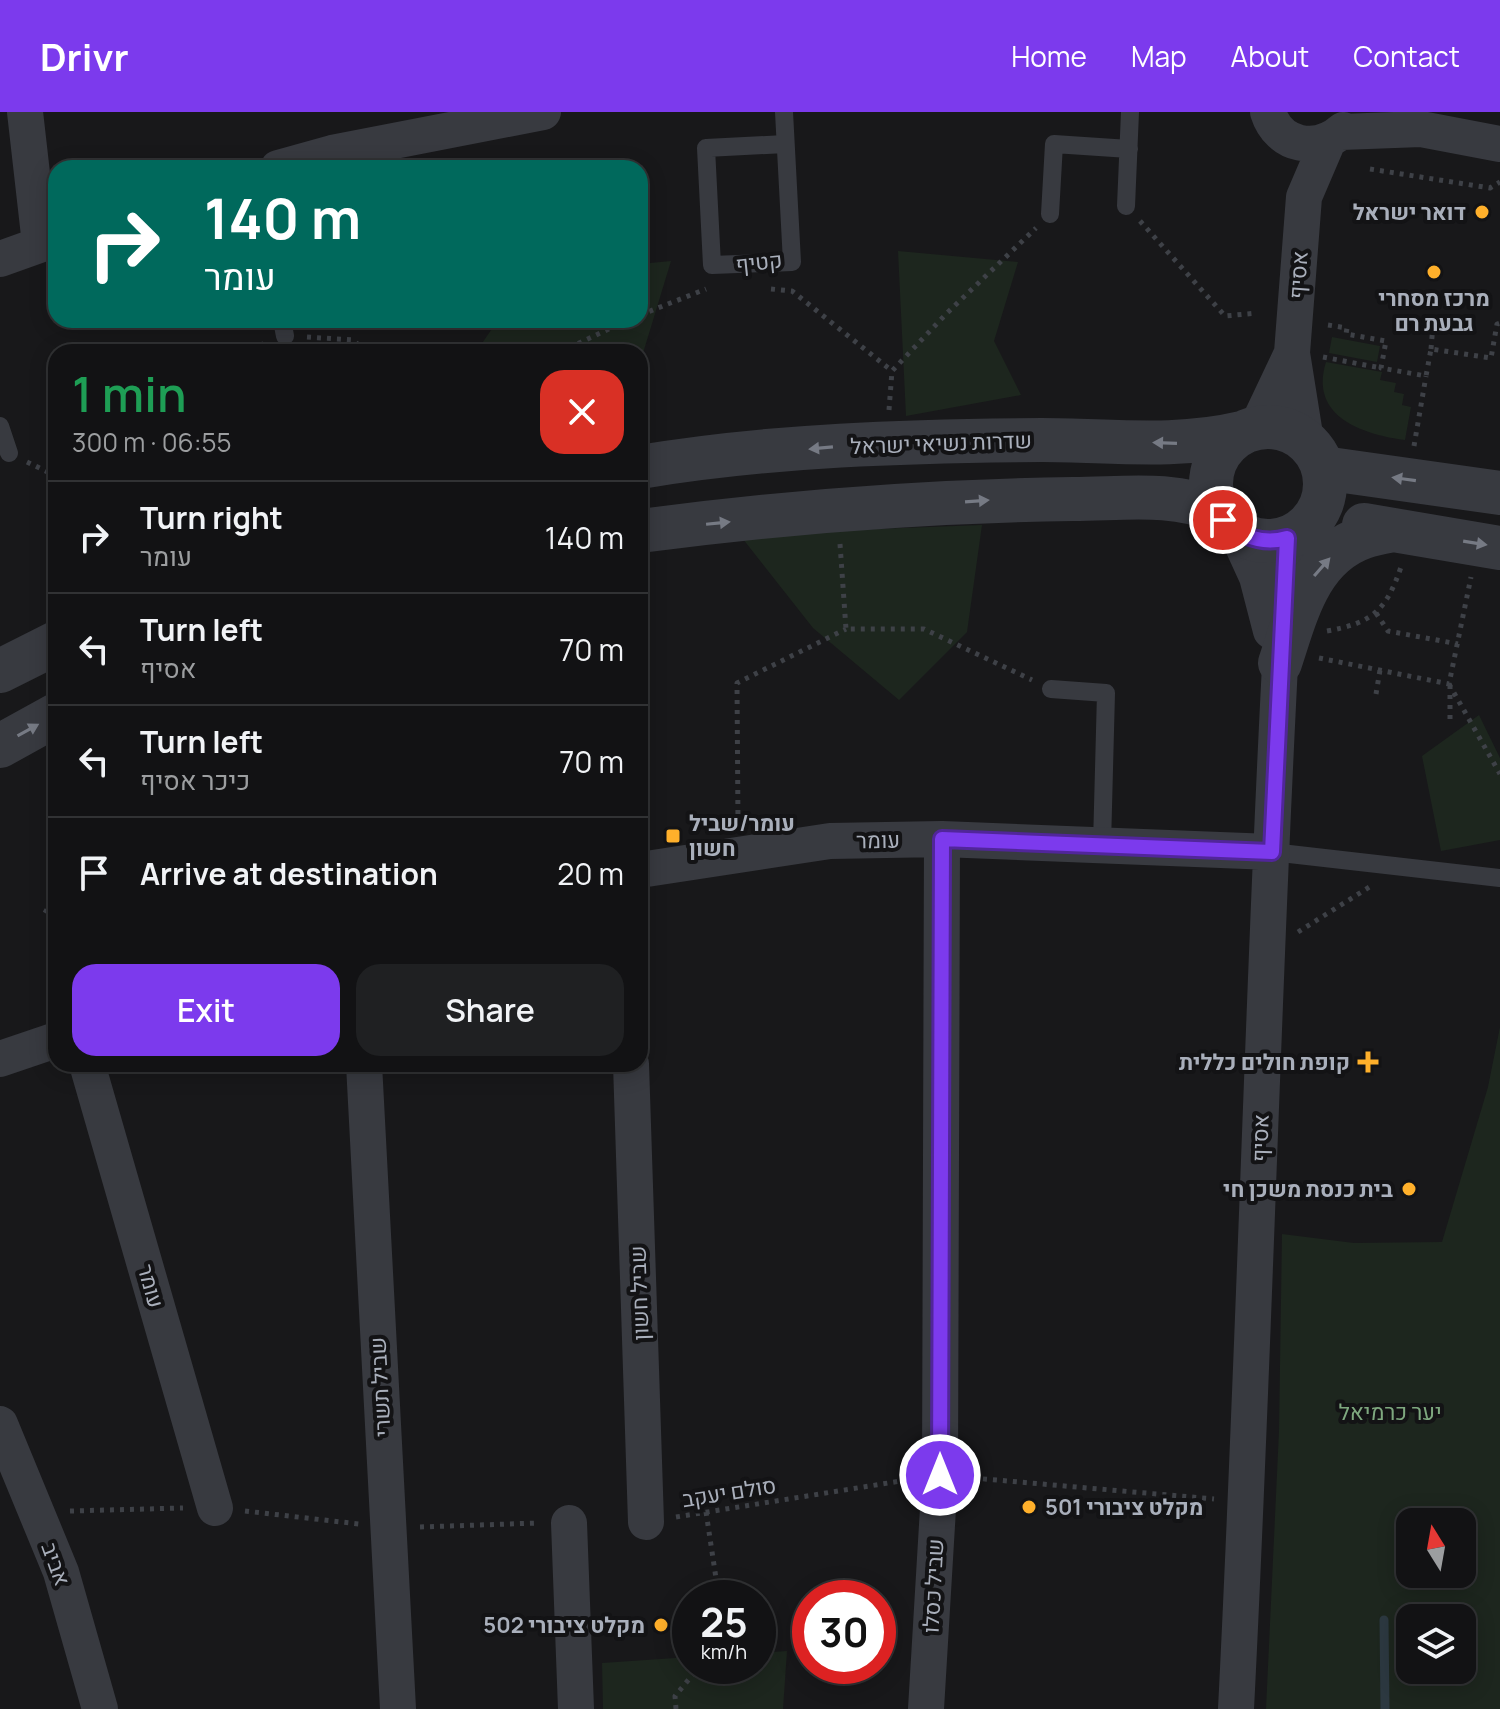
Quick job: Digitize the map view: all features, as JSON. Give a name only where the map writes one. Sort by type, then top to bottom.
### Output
[{"type":"street","points":[[0,259],[48,241],[25,112]]},
{"type":"street","points":[[337,160],[543,112]]},
{"type":"street","points":[[1266,119],[1292,141],[1306,145],[1340,128],[1408,120],[1500,144]]},
{"type":"street","name":"אסיף","points":[[1266,119],[1304,197],[1307,355],[1314,455]]},
{"type":"street","name":"אסיף","points":[[1304,197],[1340,128]]},
{"type":"street","name":"אסיף","points":[[1250,430],[1307,355]]},
{"type":"street","points":[[1227,521],[1210,489],[1211,472],[1218,456],[1228,443],[1250,430],[1274,427],[1291,432],[1314,455],[1324,495],[1301,527]]},
{"type":"street","name":"שדרות נשיאי ישראל","points":[[648,466],[691,459],[887,443],[1045,440],[1180,444],[1250,430]]},
{"type":"street","points":[[1314,455],[1500,493]]},
{"type":"street","points":[[648,530],[837,510],[999,500],[1178,498],[1227,521],[1256,540],[1301,527],[1399,544]]},
{"type":"street","name":"אסיף","points":[[1227,521],[1296,660]]},
{"type":"street","name":"אסיף","points":[[1236,1709],[1247,1501],[1266,952],[1272,852],[1296,660],[1301,527]]},
{"type":"street","points":[[1296,660],[1301,601],[1311,580],[1334,554],[1362,537],[1486,560]]},
{"type":"street","points":[[0,671],[48,647]]},
{"type":"street","points":[[0,746],[48,719]]},
{"type":"street","name":"עומר","points":[[648,869],[830,841],[942,839],[1272,852]]},
{"type":"street","name":"שביל כסלו","points":[[926,1709],[940,1475],[942,839]]},
{"type":"street","points":[[0,1059],[48,1043]]},
{"type":"street","name":"עומר","points":[[89,1072],[215,1508]]},
{"type":"street","name":"שביל תשרי","points":[[364,1072],[398,1709]]},
{"type":"street","name":"שביל חשון","points":[[631,1072],[646,1522]]},
{"type":"street","name":"אביב","points":[[0,1424],[61,1572],[100,1709]]},
{"type":"street","points":[[569,1523],[576,1709]]},
{"type":"lane","name":"קטיף","points":[[784,112],[792,262],[712,265],[706,148],[785,144]]},
{"type":"lane","points":[[1126,206],[1130,112]]},
{"type":"lane","points":[[1050,214],[1054,144],[1129,149]]},
{"type":"lane","points":[[0,426],[9,453]]},
{"type":"lane","points":[[1051,689],[1106,693],[1102,845]]},
{"type":"lane","name":"עומר","points":[[1272,852],[1500,878]]},
{"type":"path","points":[[1370,169],[1490,188],[1500,182]]},
{"type":"path","points":[[1126,206],[1225,316],[1257,313]]},
{"type":"path","points":[[792,291],[892,371],[1050,214]]},
{"type":"path","points":[[648,312],[720,283]]},
{"type":"path","points":[[1431,349],[1491,358],[1497,324],[1500,323]]},
{"type":"path","points":[[1328,325],[1347,328],[1346,334],[1386,341],[1381,368]]},
{"type":"path","points":[[1414,448],[1433,325]]},
{"type":"path","points":[[577,344],[611,328]]},
{"type":"path","points":[[353,340],[358,344]]},
{"type":"path","points":[[1307,355],[1426,376]]},
{"type":"path","points":[[837,510],[846,629]]},
{"type":"path","points":[[1318,633],[1346,628],[1376,613],[1392,590],[1399,544]]},
{"type":"path","points":[[1450,725],[1449,684],[1458,644],[1486,560]]},
{"type":"path","points":[[1376,613],[1388,631],[1458,644]]},
{"type":"path","points":[[738,854],[737,683],[846,629],[924,629],[1051,689]]},
{"type":"path","points":[[1296,660],[1380,670],[1449,684],[1500,774]]},
{"type":"path","points":[[1376,694],[1380,670]]},
{"type":"path","points":[[1266,952],[1402,866]]},
{"type":"path","points":[[45,913],[48,908]]},
{"type":"path","name":"סולם יעקב","points":[[646,1522],[940,1475],[1247,1501]]},
{"type":"path","points":[[36,1512],[215,1508],[387,1528],[569,1523]]},
{"type":"path","points":[[706,1512],[716,1580]]},
{"type":"path","points":[[676,1709],[675,1696],[685,1684]]},
{"type":"green space","points":[[898,251],[1018,262],[994,341],[1021,395],[906,416]]},
{"type":"green space","points":[[671,261],[646,344],[482,344],[492,328],[648,328],[648,263]]},
{"type":"green space","points":[[1332,337],[1380,346],[1377,362],[1329,353]]},
{"type":"green space","points":[[1326,362],[1382,372],[1380,380],[1396,383],[1394,392],[1404,394],[1402,405],[1411,407],[1405,440],[1356,427],[1332,409],[1325,396],[1323,381]]},
{"type":"green space","points":[[982,525],[967,632],[899,700],[813,628],[739,534]]},
{"type":"green space","points":[[1479,715],[1500,758],[1500,840],[1441,851],[1422,756]]},
{"type":"green space","name":"יער כרמיאל","points":[[1500,1027],[1500,1709],[1266,1709],[1279,1431],[1282,1234],[1354,1243],[1442,1242],[1488,1087]]},
{"type":"green space","points":[[787,1651],[783,1709],[603,1709],[602,1663],[672,1658],[672,1684],[776,1684],[776,1652]]},
{"type":"waterway","points":[[1384,1620],[1385,1709]]},
{"type":"place","name":"דואר ישראל","points":[[1482,212]]},
{"type":"place","name":"מרכז מסחרי גבעת רם","points":[[1434,272]]},
{"type":"place","name":"עומר/שביל חשון","points":[[673,836]]},
{"type":"place","name":"קופת חולים כללית","points":[[1368,1062]]},
{"type":"place","name":"בית כנסת משכן חי","points":[[1409,1189]]},
{"type":"place","name":"מקלט ציבורי 501","points":[[1029,1507]]},
{"type":"place","name":"מקלט ציבורי 502","points":[[661,1625]]},
{"type":"route","points":[[940,1475],[942,839],[1272,852],[1287,538],[1256,540],[1236,531],[1223,520]]}]
